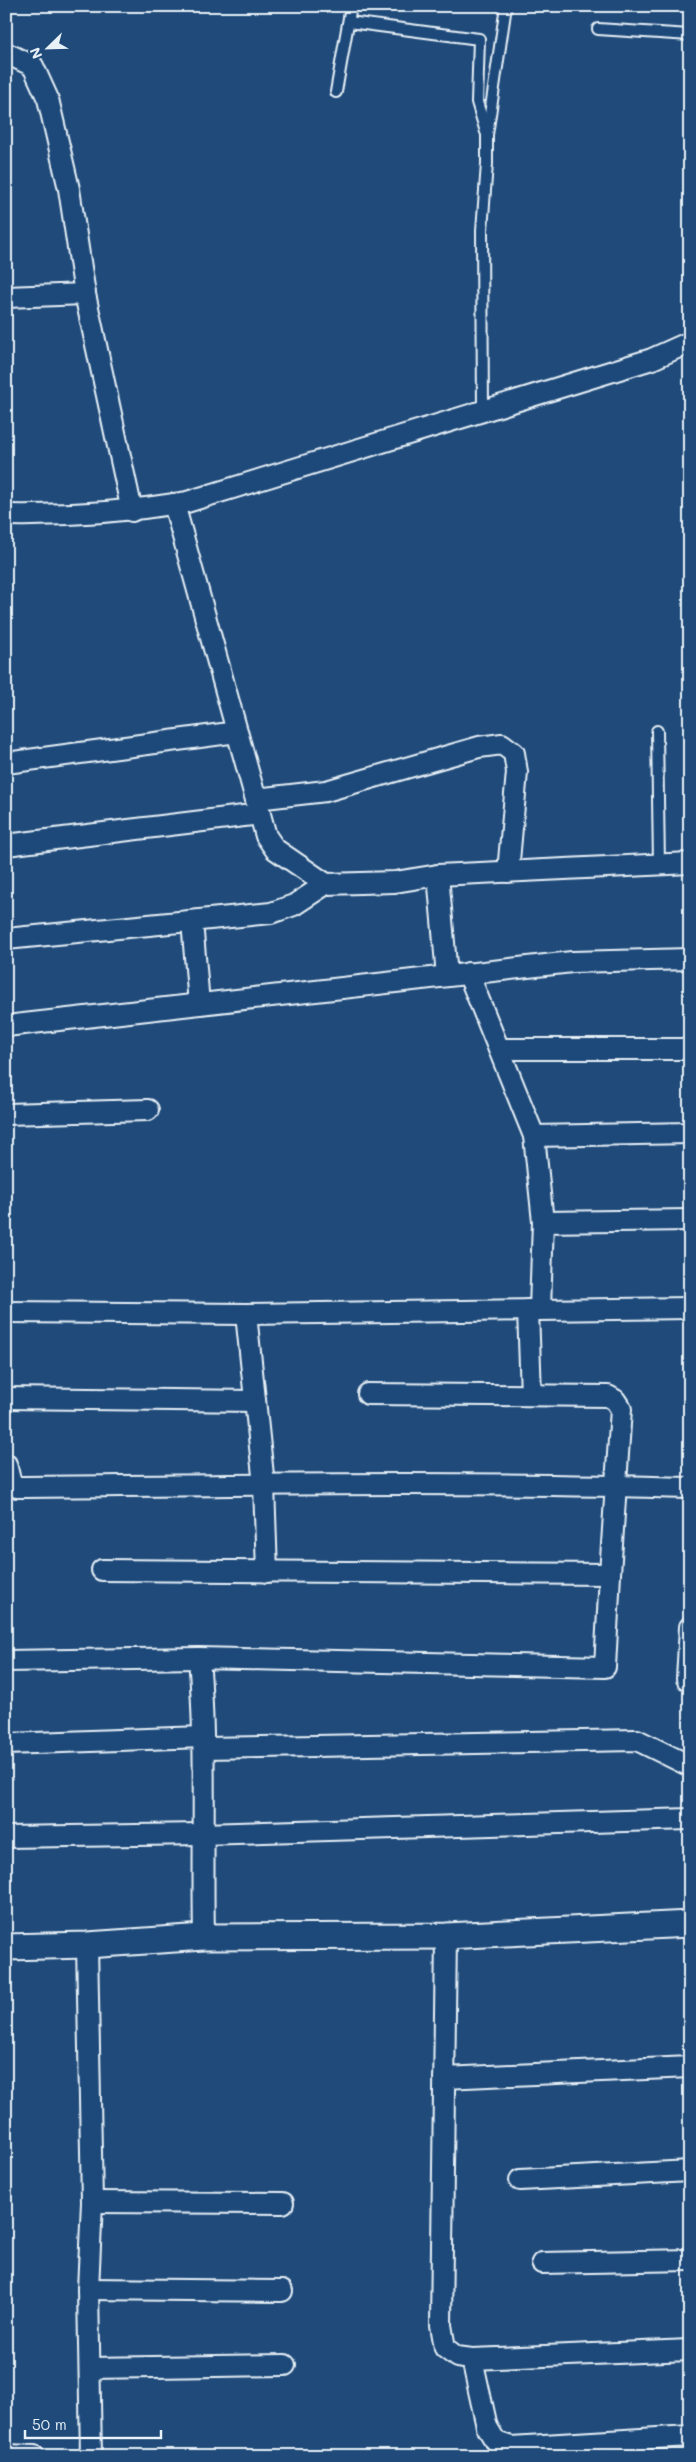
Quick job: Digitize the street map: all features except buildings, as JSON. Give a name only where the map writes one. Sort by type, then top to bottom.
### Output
[{"type":"street","points":[[6,53],[33,66],[48,98],[69,189],[85,294],[132,511]]},
{"type":"street","points":[[6,296],[85,294]]},
{"type":"street","points":[[6,516],[58,516],[132,511],[174,504],[652,359],[690,342]]},
{"type":"street","points":[[174,504],[266,836],[275,849],[326,884]]},
{"type":"street","points":[[6,763],[237,732]]},
{"type":"street","points":[[6,846],[258,806],[326,791],[479,747],[502,744],[514,753],[517,772],[508,872]]},
{"type":"street","points":[[6,939],[271,913],[294,905],[326,884],[396,882],[438,875],[690,863]]},
{"type":"street","points":[[438,875],[447,976]]},
{"type":"street","points":[[192,921],[199,1004]]},
{"type":"street","points":[[6,1026],[572,962],[690,959]]},
{"type":"street","points":[[468,973],[534,1136],[543,1222],[534,1310],[530,1395]]},
{"type":"street","points":[[499,1049],[690,1049]]},
{"type":"street","points":[[6,1114],[148,1110]]},
{"type":"street","points":[[534,1136],[690,1133]]},
{"type":"street","points":[[543,1222],[690,1220]]},
{"type":"street","points":[[6,1312],[246,1314],[690,1308]]},
{"type":"street","points":[[246,1314],[264,1485],[267,1572]]},
{"type":"street","points":[[6,1661],[199,1658],[605,1667],[621,1409],[615,1400],[608,1396],[368,1394]]},
{"type":"street","points":[[6,1398],[255,1401]]},
{"type":"street","points":[[6,1464],[11,1484],[17,1487],[264,1485],[690,1488]]},
{"type":"street","points":[[102,1570],[610,1574]]},
{"type":"street","points":[[687,1679],[690,1627]]},
{"type":"street","points":[[199,1658],[204,1742],[202,1834],[204,1937]]},
{"type":"street","points":[[6,1744],[637,1740],[690,1766]]},
{"type":"street","points":[[6,1837],[202,1834],[690,1819]]},
{"type":"street","points":[[6,1947],[88,1945],[204,1937],[446,1936],[690,1924]]},
{"type":"street","points":[[446,1936],[441,2326],[445,2348],[457,2357],[472,2359],[690,2350]]},
{"type":"street","points":[[88,1945],[92,2202],[88,2289],[92,2368],[91,2456]]},
{"type":"street","points":[[444,2078],[690,2067]]},
{"type":"street","points":[[520,2180],[690,2171]]},
{"type":"street","points":[[92,2202],[283,2203]]},
{"type":"street","points":[[542,2263],[690,2260]]},
{"type":"street","points":[[88,2289],[282,2292]]},
{"type":"street","points":[[472,2359],[487,2427],[496,2442],[510,2447],[690,2436]]},
{"type":"street","points":[[92,2368],[285,2365]]},
{"type":"street","points":[[6,2455],[34,2456]]},
{"type":"lane","points":[[336,92],[351,6]]},
{"type":"lane","points":[[483,411],[482,230],[487,135],[506,6]]},
{"type":"lane","points":[[348,22],[479,39],[477,102],[487,135]]},
{"type":"lane","points":[[598,29],[690,35]]},
{"type":"lane","points":[[657,731],[659,864]]}]
